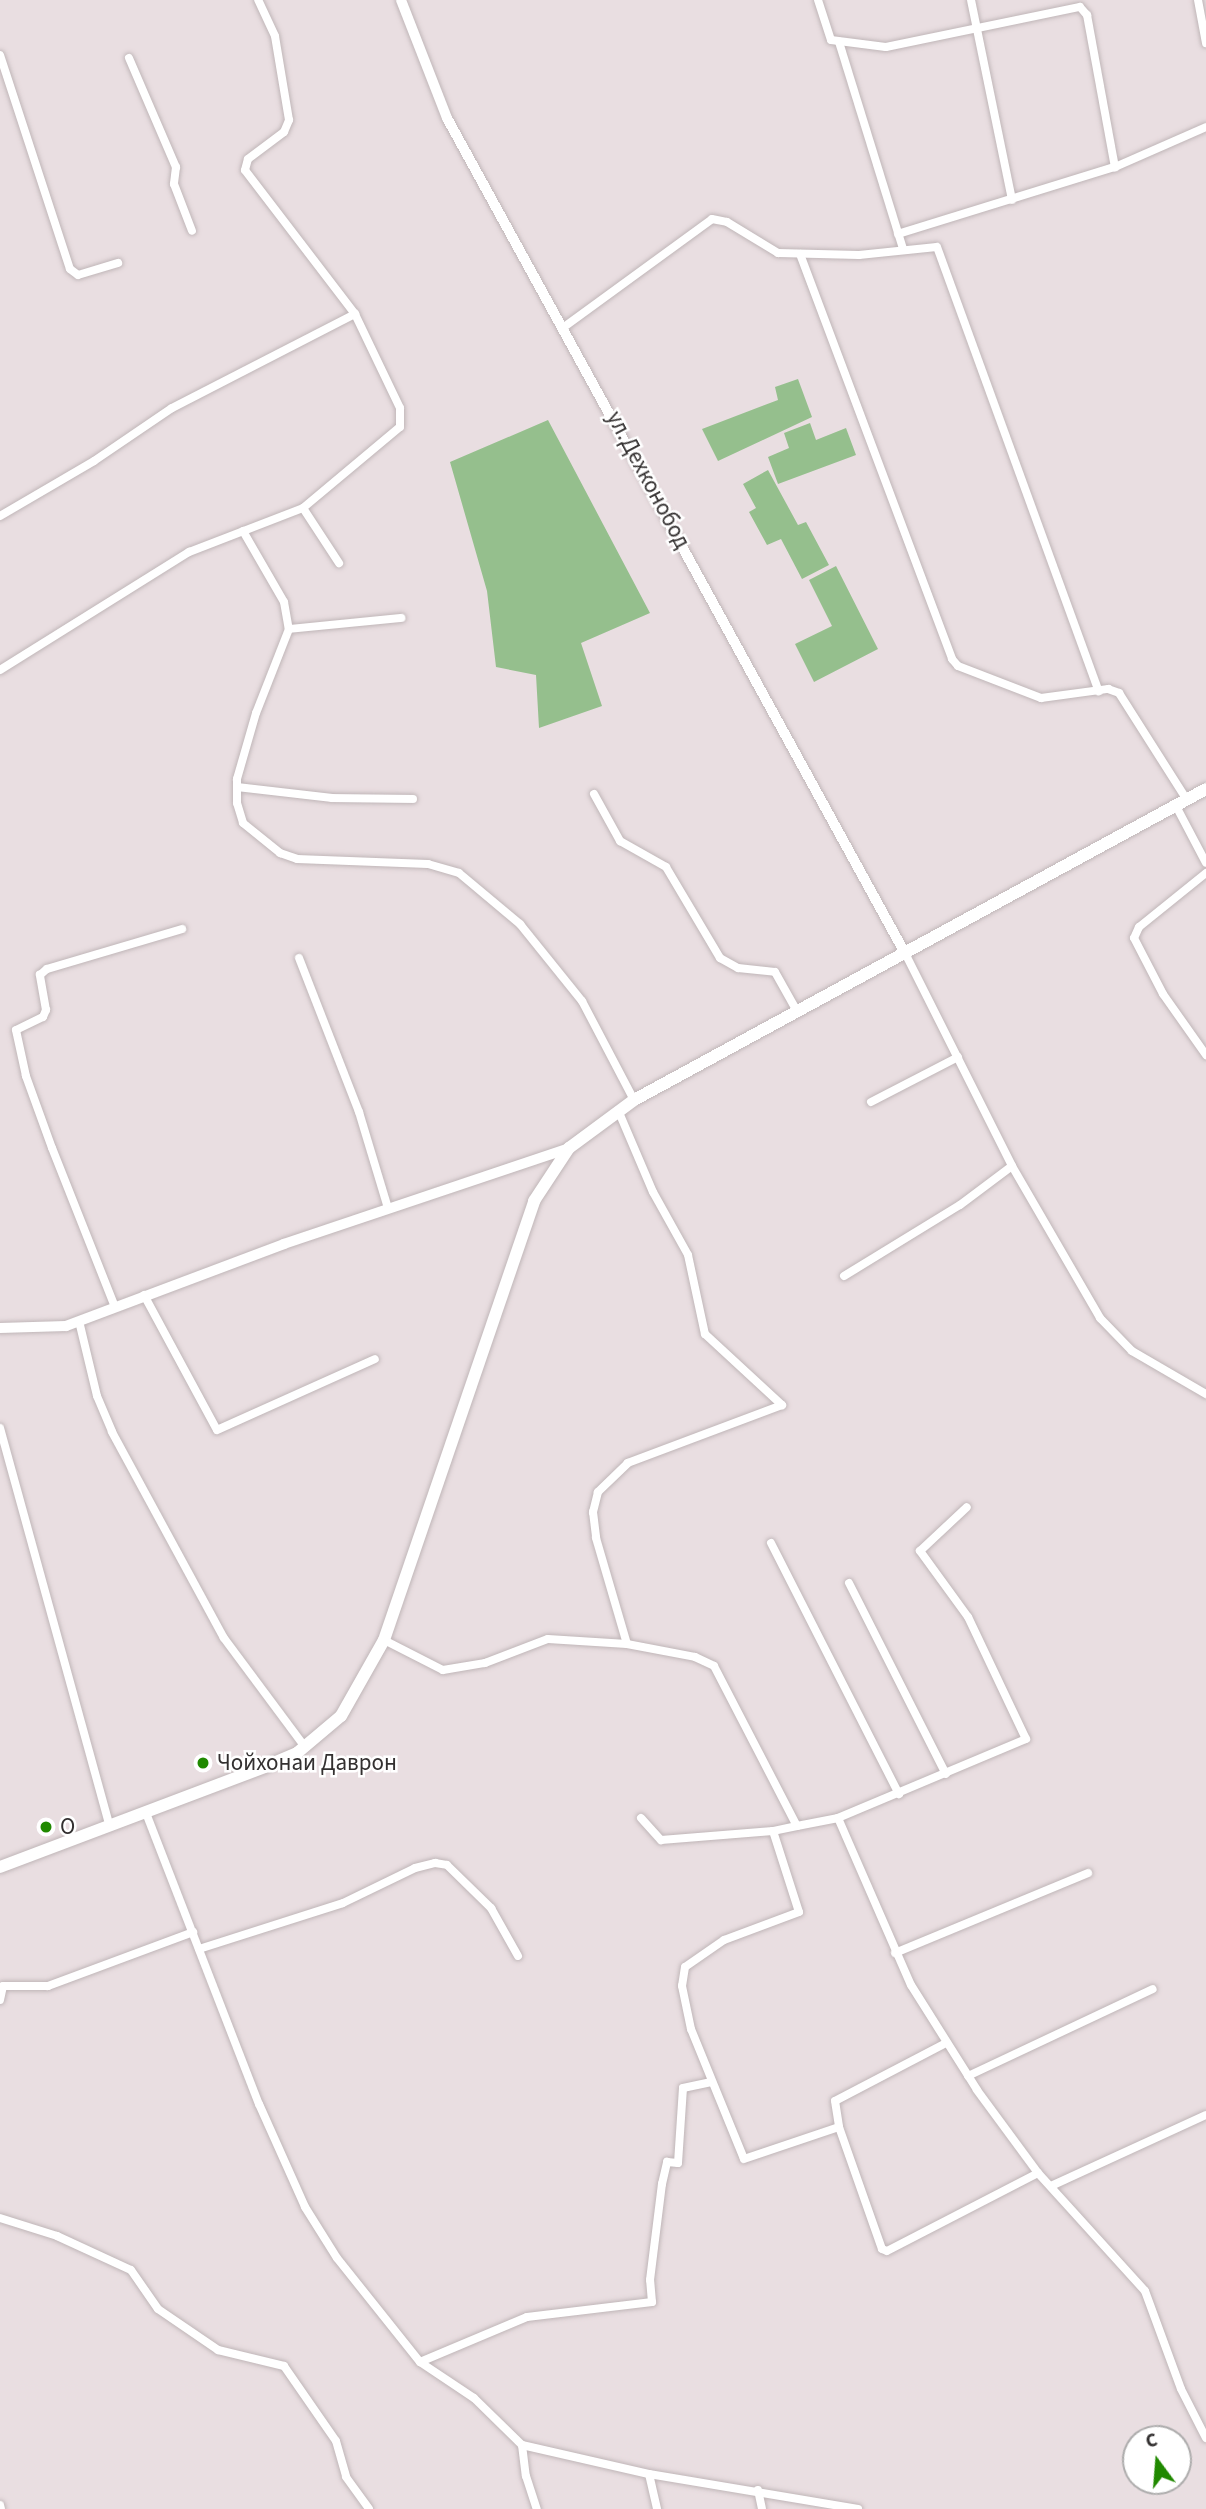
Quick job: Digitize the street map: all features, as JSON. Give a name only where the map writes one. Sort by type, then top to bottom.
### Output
[{"type":"main road","points":[[0,1867],[109,1823],[146,1813],[305,1747],[341,1716],[384,1640],[534,1201],[569,1148],[634,1100],[906,955],[1206,789]]},
{"type":"street","points":[[0,670],[189,552],[303,508],[400,427],[400,408],[355,314],[245,170],[248,159],[284,132],[289,120],[275,36],[258,0]]},
{"type":"street","name":"ул.Дехконобод","points":[[401,0],[447,118],[906,955]]},
{"type":"street","points":[[818,0],[826,34],[839,42],[903,46],[1080,7],[1087,15],[1115,167]]},
{"type":"street","points":[[971,0],[1012,200]]},
{"type":"street","points":[[1057,0],[1059,10]]},
{"type":"street","points":[[1198,0],[1206,44]]},
{"type":"street","points":[[839,42],[903,249]]},
{"type":"street","points":[[0,55],[71,269],[85,275],[118,263]]},
{"type":"street","points":[[129,58],[176,167],[174,184],[192,231]]},
{"type":"street","points":[[898,234],[1115,167],[1206,127]]},
{"type":"street","points":[[564,327],[712,219],[727,222],[768,249],[800,254],[903,249],[928,245],[940,252],[1099,691]]},
{"type":"street","points":[[800,254],[952,659],[968,670],[1000,678],[1041,698],[1099,691],[1119,693],[1181,803],[1206,863]]},
{"type":"street","points":[[0,516],[94,461],[173,408],[355,314]]},
{"type":"street","points":[[303,508],[339,563]]},
{"type":"street","points":[[243,531],[284,602],[289,629],[256,713],[237,787],[243,822],[287,856],[350,863],[446,866],[478,887],[520,924],[582,1001],[634,1100]]},
{"type":"street","points":[[289,629],[401,618]]},
{"type":"street","points":[[237,787],[332,798],[413,799]]},
{"type":"street","points":[[594,794],[620,841],[666,867],[720,958],[738,968],[775,972],[798,1013]]},
{"type":"street","points":[[1206,873],[1139,928],[1134,938],[1163,994],[1206,1055]]},
{"type":"street","points":[[115,1307],[52,1149],[26,1076],[16,1030],[43,1017],[46,1010],[40,975],[47,969],[182,929]]},
{"type":"street","points":[[906,955],[1012,1166],[1113,1335],[1160,1370],[1206,1394]]},
{"type":"street","points":[[299,958],[359,1112],[388,1208]]},
{"type":"street","points":[[871,1102],[958,1057]]},
{"type":"street","points":[[618,1110],[653,1192],[688,1255],[705,1334],[782,1405],[628,1463],[598,1492],[593,1512],[596,1538],[627,1644]]},
{"type":"street","points":[[0,1328],[40,1330],[79,1321],[388,1208],[569,1148]]},
{"type":"street","points":[[844,1276],[960,1205],[1012,1166]]},
{"type":"street","points":[[144,1295],[217,1430],[375,1359]]},
{"type":"street","points":[[79,1321],[97,1396],[112,1432],[224,1638],[305,1747]]},
{"type":"street","points":[[0,1428],[109,1823]]},
{"type":"street","points":[[641,1818],[661,1840],[773,1831],[838,1818],[1026,1739],[968,1617],[920,1551],[967,1507]]},
{"type":"street","points":[[771,1543],[899,1794]]},
{"type":"street","points":[[849,1583],[946,1774]]},
{"type":"street","points":[[384,1640],[443,1670],[485,1663],[548,1639],[627,1644],[695,1657],[714,1666],[797,1826]]},
{"type":"street","points":[[146,1813],[259,2104],[306,2207],[337,2258],[421,2362],[474,2398],[522,2445],[649,2474],[758,2490],[858,2509]]},
{"type":"street","points":[[838,1818],[895,1953],[946,2043],[1038,2173],[1145,2291],[1181,2389],[1206,2438]]},
{"type":"street","points":[[773,1831],[798,1915],[724,1940],[697,1956],[681,1976],[691,2029],[744,2159],[839,2127]]},
{"type":"street","points":[[199,1949],[343,1903],[415,1868],[435,1863],[447,1866],[491,1908],[518,1956]]},
{"type":"street","points":[[895,1953],[1088,1873]]},
{"type":"street","points":[[0,2000],[3,1986],[48,1986],[193,1932]]},
{"type":"street","points":[[968,2076],[1153,1989]]},
{"type":"street","points":[[946,2043],[838,2097],[839,2127],[879,2243],[887,2251],[1038,2173]]},
{"type":"street","points":[[421,2362],[527,2317],[652,2302],[650,2280],[662,2184],[667,2162],[678,2163],[683,2088],[711,2082]]},
{"type":"street","points":[[1051,2186],[1206,2115]]},
{"type":"street","points":[[0,2218],[57,2236],[131,2270],[158,2309],[218,2350],[284,2367],[336,2441],[346,2477],[369,2509]]},
{"type":"street","points":[[522,2445],[526,2476],[537,2509]]},
{"type":"street","points":[[649,2474],[657,2509]]},
{"type":"street","points":[[758,2490],[762,2509]]},
{"type":"green space","points":[[798,379],[812,417],[718,461],[702,429],[778,400],[775,387]]},
{"type":"green space","points":[[548,420],[650,613],[581,643],[602,706],[539,728],[536,675],[496,667],[487,591],[450,462]]},
{"type":"green space","points":[[810,423],[816,440],[846,428],[856,455],[778,484],[768,457],[789,448],[784,433]]},
{"type":"green space","points":[[768,470],[798,525],[806,522],[829,565],[802,579],[781,539],[767,545],[749,512],[756,508],[743,484]]},
{"type":"green space","points":[[836,566],[878,649],[814,682],[795,644],[832,626],[809,580]]},
{"type":"place","name":"Чойхонаи Даврон","points":[[203,1763]]},
{"type":"place","name":"O","points":[[46,1827]]}]
